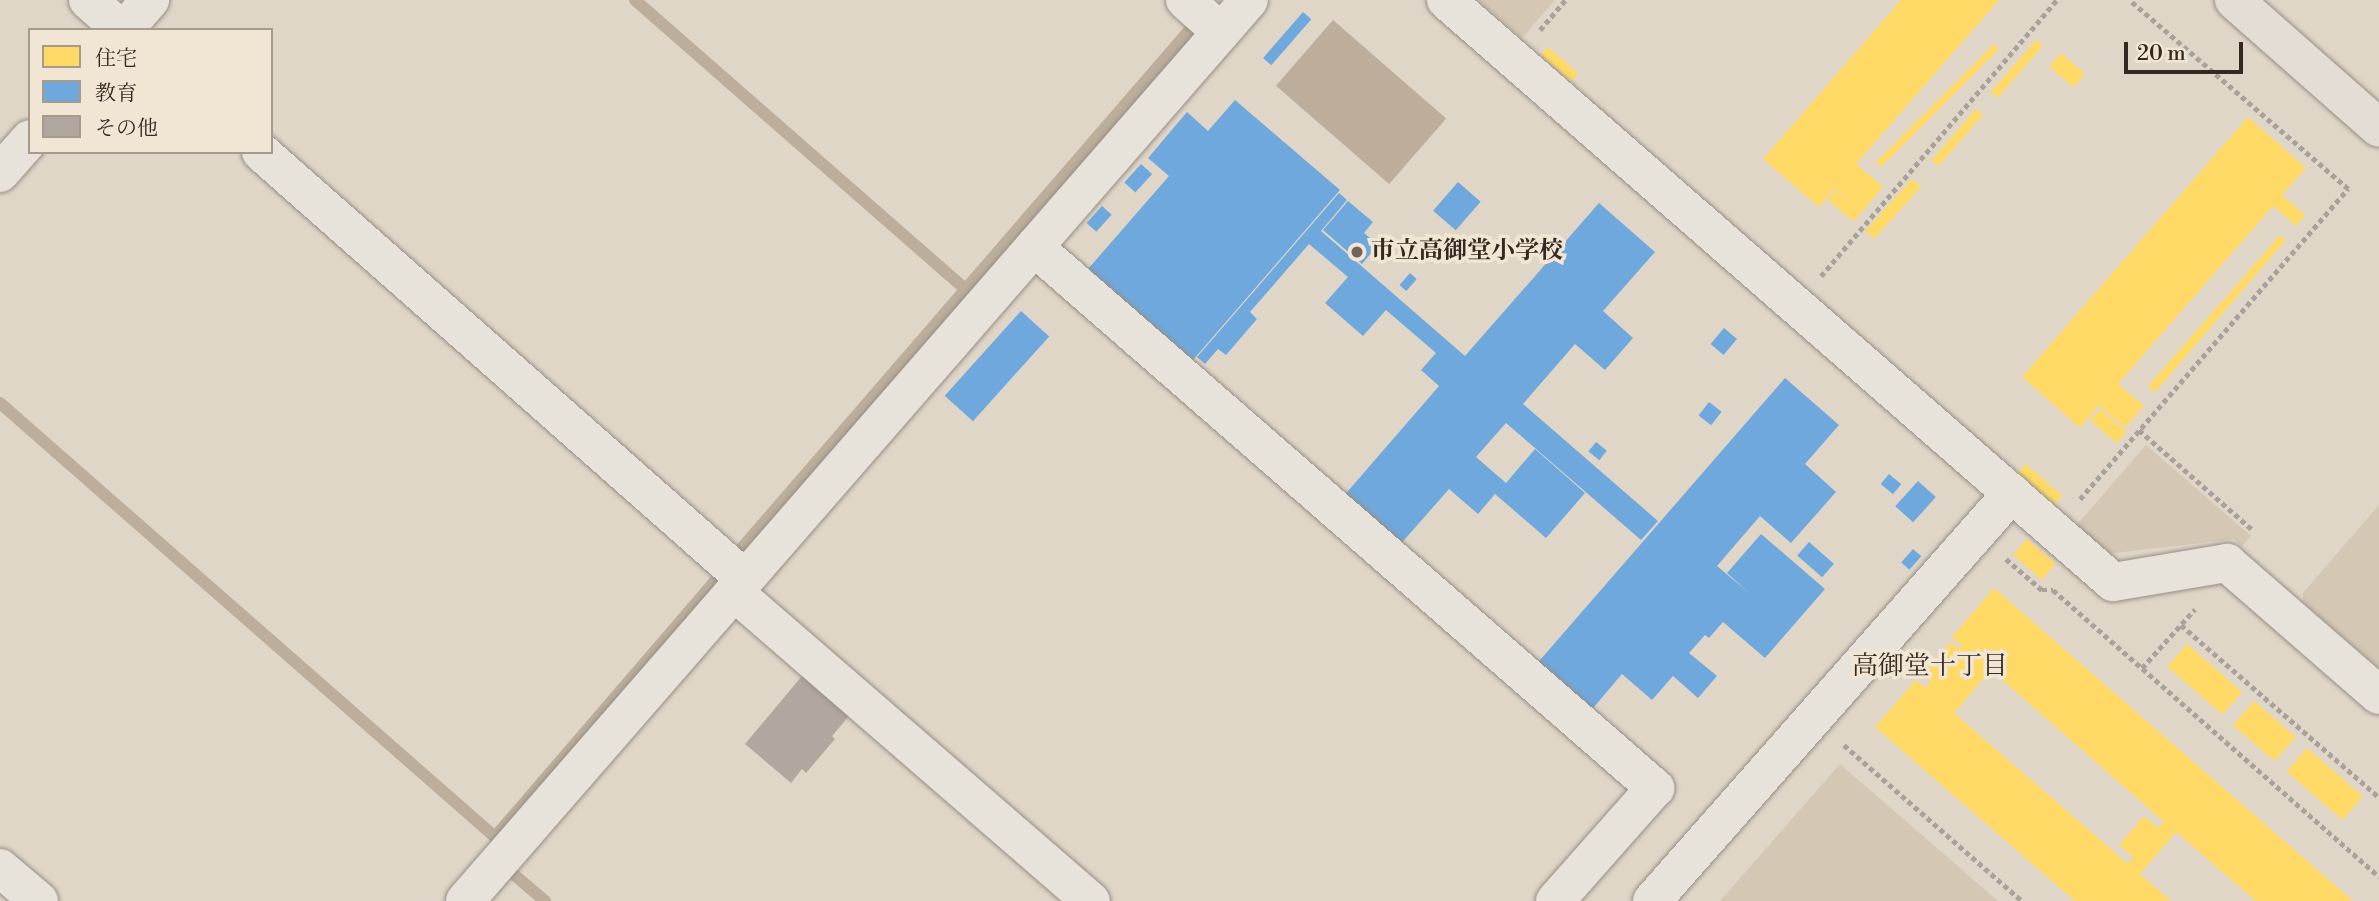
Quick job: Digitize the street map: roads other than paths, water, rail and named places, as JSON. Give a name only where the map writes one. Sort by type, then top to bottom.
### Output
[{"type":"main road","points":[[2234,0],[2379,128]]},
{"type":"street","points":[[88,0],[121,28]]},
{"type":"street","points":[[125,28],[150,0]]},
{"type":"street","points":[[1185,0],[1221,32]]},
{"type":"street","points":[[465,901],[1249,0]]},
{"type":"street","points":[[1446,0],[2113,582],[2227,563],[2379,695]]},
{"type":"street","points":[[0,173],[28,141]]},
{"type":"street","points":[[263,154],[1091,901]]},
{"type":"street","points":[[1034,247],[1654,788],[1555,901]]},
{"type":"street","points":[[1652,901],[2012,493]]},
{"type":"street","points":[[0,867],[39,901]]},
{"type":"waterway","points":[[635,0],[966,290]]},
{"type":"waterway","points":[[742,548],[1188,32]]},
{"type":"waterway","points":[[0,403],[495,837],[715,581]]},
{"type":"waterway","points":[[511,872],[545,901]]},
{"type":"place","name":"市立高御堂小学校","points":[[1357,252]]},
{"type":"district","name":"高御堂十丁目","points":[[1930,667]]}]
